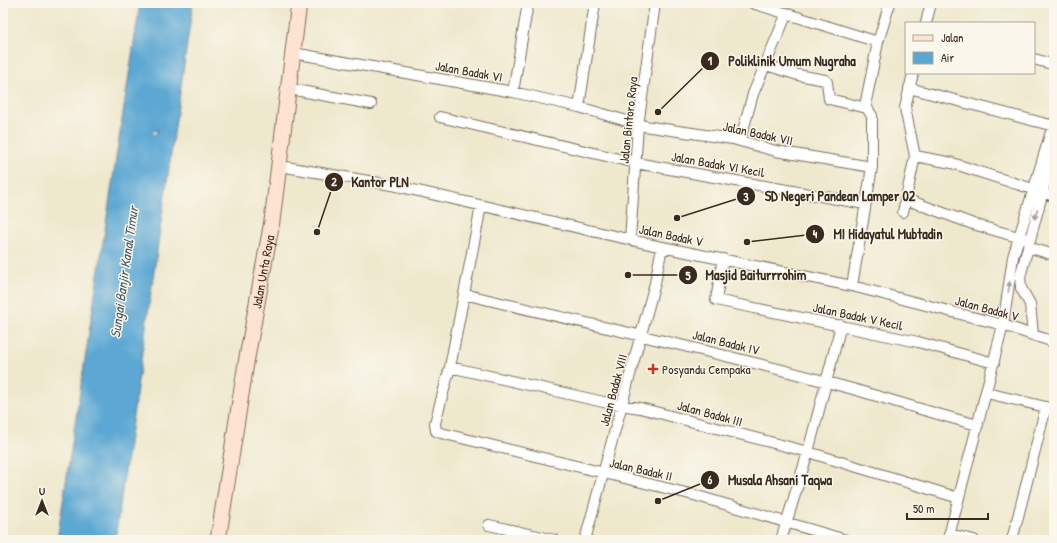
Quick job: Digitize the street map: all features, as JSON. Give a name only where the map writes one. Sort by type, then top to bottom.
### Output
[{"type":"street","name":"Jalan Unta Raya","points":[[218,540],[246,363],[267,256],[290,89],[299,3]]},
{"type":"street","points":[[513,92],[528,3]]},
{"type":"street","points":[[579,107],[595,3]]},
{"type":"street","name":"Jalan Bintoro Raya","points":[[630,239],[638,124],[656,3]]},
{"type":"street","points":[[752,3],[878,42]]},
{"type":"street","points":[[852,286],[872,167],[872,116],[867,108],[866,101],[878,42],[890,3]]},
{"type":"street","points":[[926,22],[931,3]]},
{"type":"street","points":[[740,141],[753,94],[787,13]]},
{"type":"street","name":"Jalan Badak VI","points":[[293,53],[513,92],[579,107],[638,124]]},
{"type":"street","points":[[1035,59],[1048,63]]},
{"type":"street","points":[[766,65],[798,75],[825,80],[827,82],[829,99],[867,108]]},
{"type":"street","points":[[903,212],[915,156],[905,108],[913,74]]},
{"type":"street","points":[[909,88],[1054,125],[1026,242],[1020,282],[1030,304],[1033,334]]},
{"type":"street","points":[[290,89],[371,104]]},
{"type":"street","name":"Jalan Badak VI Kecil","points":[[440,117],[636,163],[865,204]]},
{"type":"street","name":"Jalan Badak VII","points":[[638,124],[740,141],[776,150],[872,167]]},
{"type":"street","points":[[1038,191],[1054,150]]},
{"type":"street","points":[[915,156],[952,163],[1054,196]]},
{"type":"street","name":"Jalan Badak V","points":[[280,166],[392,185],[662,247],[852,286],[1003,325],[1054,342]]},
{"type":"street","points":[[905,199],[1026,242],[1054,254]]},
{"type":"street","points":[[450,367],[481,206]]},
{"type":"street","points":[[974,540],[948,537],[987,393],[1003,325],[1013,257],[1026,242]]},
{"type":"street","name":"Jalan Badak VIII","points":[[586,540],[655,283],[662,247]]},
{"type":"street","name":"Jalan Badak V Kecil","points":[[723,259],[716,300],[918,342],[994,363]]},
{"type":"street","name":"Jalan Badak IV","points":[[464,294],[641,335],[826,381],[978,425]]},
{"type":"street","points":[[781,540],[808,452],[841,325]]},
{"type":"street","name":"Jalan Badak III","points":[[450,367],[622,405],[808,452],[959,498]]},
{"type":"street","name":"Jalan Badak II","points":[[450,367],[435,423],[435,429],[441,433],[694,495],[846,540]]},
{"type":"street","points":[[987,393],[1050,408],[1012,540]]},
{"type":"street","points":[[489,525],[554,540]]},
{"type":"water","points":[[140,3],[193,3],[115,540],[57,540]],"holes":[[[150,100],[154,118],[151,123],[153,131],[158,130],[152,141],[147,144],[144,130],[148,102]]]},
{"type":"waterway","name":"Sungai Banjir Kanal Timur","points":[[141,152],[150,88]]},
{"type":"place","name":"Poliklinik Umum Nugraha","points":[[658,112]]},
{"type":"place","name":"SD Negeri Pandean Lamper 02","points":[[677,218]]},
{"type":"place","name":"Kantor PLN","points":[[317,232]]},
{"type":"place","name":"MI Hidayatul Mubtadin","points":[[747,242]]},
{"type":"place","name":"Masjid Baiturrrohim","points":[[628,275]]},
{"type":"place","name":"Posyandu Cempaka","points":[[653,369]]},
{"type":"place","name":"Musala Ahsani Taqwa","points":[[658,501]]}]
